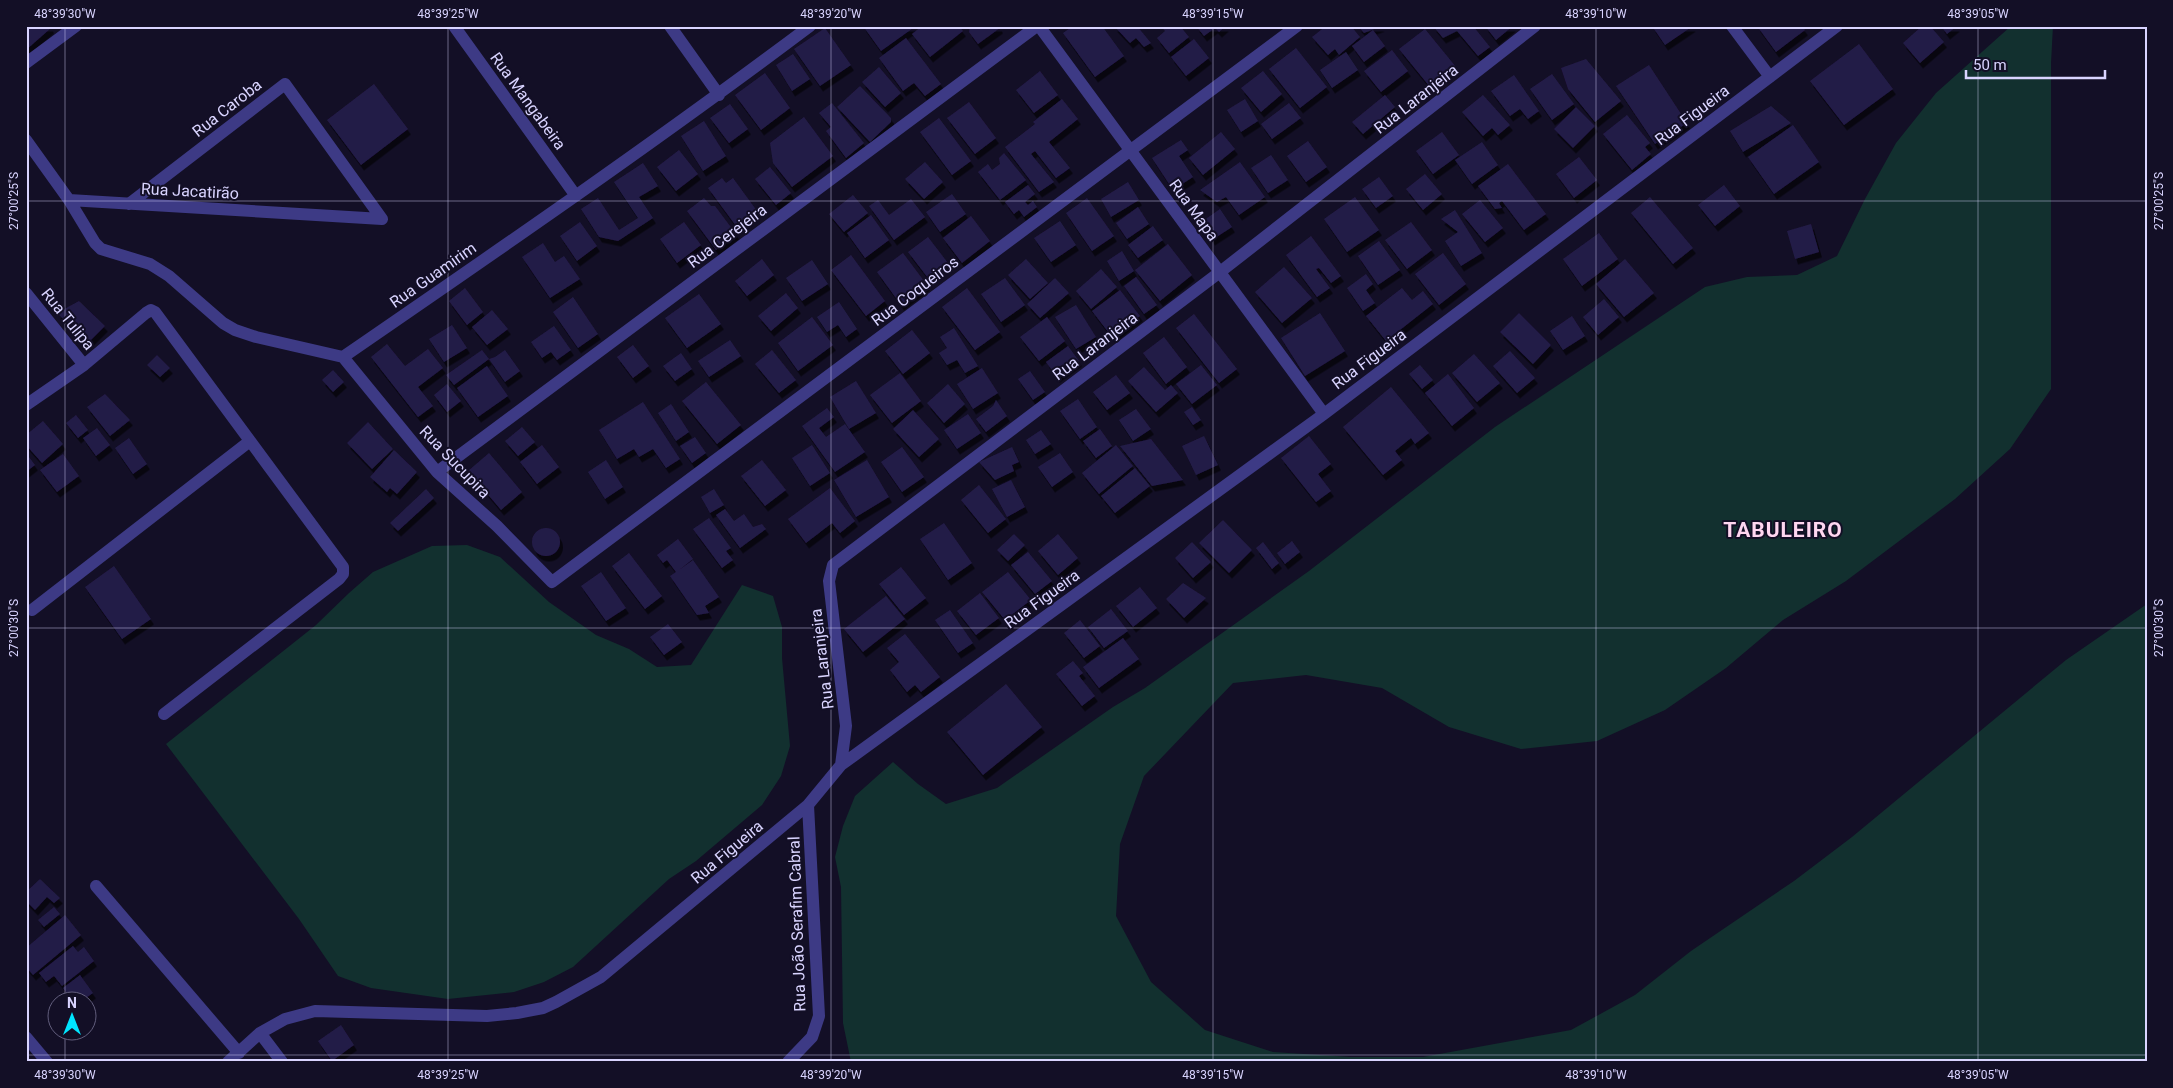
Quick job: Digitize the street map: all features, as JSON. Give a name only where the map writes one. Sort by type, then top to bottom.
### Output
[{"type":"street","points":[[26,63],[76,26]]},
{"type":"street","name":"Rua Mangabeira","points":[[454,26],[576,196]]},
{"type":"street","points":[[670,26],[719,94]]},
{"type":"street","name":"Rua Guamirim","points":[[342,358],[576,196],[719,94],[810,26]]},
{"type":"street","name":"Rua Mapa","points":[[1038,26],[1324,414]]},
{"type":"street","name":"Rua Cerejeira","points":[[437,472],[1038,26]]},
{"type":"street","name":"Rua Coqueiros","points":[[552,582],[1297,26]]},
{"type":"street","name":"Rua Laranjeira","points":[[841,765],[846,726],[829,581],[833,565],[1220,272],[1535,26]]},
{"type":"street","points":[[1732,26],[1770,77]]},
{"type":"street","name":"Rua Figueira","points":[[228,1062],[260,1033],[285,1019],[315,1011],[487,1016],[518,1014],[542,1008],[602,977],[808,805],[841,765],[1324,414],[1837,26]]},
{"type":"street","name":"Rua Caroba","points":[[129,204],[285,84],[382,219]]},
{"type":"street","points":[[26,140],[69,200],[95,243],[101,249],[150,264],[169,276],[223,323],[235,330],[342,358]]},
{"type":"street","name":"Rua Jacatirão","points":[[69,200],[382,219]]},
{"type":"street","name":"Rua Tulipa","points":[[26,293],[84,365]]},
{"type":"street","points":[[26,405],[84,365],[146,313],[151,310],[156,312],[343,567],[339,579],[164,714]]},
{"type":"street","name":"Rua Sucupira","points":[[342,358],[437,472],[497,526],[552,582]]},
{"type":"street","points":[[32,610],[250,441]]},
{"type":"street","name":"Rua João Serafim Cabral","points":[[788,1062],[812,1037],[818,1016],[808,805]]},
{"type":"street","points":[[96,886],[239,1053]]},
{"type":"street","points":[[260,1033],[282,1062]]},
{"type":"street","points":[[26,1037],[47,1062]]},
{"type":"green space","points":[[2011,26],[2053,26],[2051,63],[2051,389],[2010,449],[1955,499],[1846,581],[1783,620],[1726,668],[1665,710],[1597,741],[1521,749],[1449,727],[1382,688],[1306,675],[1233,683],[1144,776],[1120,844],[1116,916],[1151,982],[1205,1030],[1273,1052],[1351,1057],[1423,1057],[1571,1030],[1635,995],[1691,951],[1794,881],[1852,837],[2066,660],[2147,604],[2147,1062],[851,1062],[843,1023],[841,887],[835,857],[843,826],[855,796],[893,762],[918,784],[946,804],[997,788],[1113,707],[1145,688],[1309,571],[1495,427],[1705,287],[1747,277],[1797,275],[1837,256],[1865,199],[1896,143],[1936,93]]},
{"type":"green space","points":[[467,545],[500,557],[549,602],[596,635],[629,649],[657,667],[691,665],[742,585],[773,596],[782,627],[782,658],[790,746],[781,776],[762,805],[696,861],[669,879],[573,967],[544,982],[514,992],[448,999],[371,988],[338,976],[299,919],[166,744],[316,625],[373,572],[432,546]]},
{"type":"building","points":[[26,26],[50,26],[51,28],[26,50]]},
{"type":"building","points":[[863,26],[916,26],[881,51]]},
{"type":"building","points":[[922,26],[959,26],[963,31],[930,57],[912,34]]},
{"type":"building","points":[[970,26],[999,26],[1000,28],[978,44],[969,32]]},
{"type":"building","points":[[1073,26],[1102,26],[1124,56],[1095,77],[1063,33]]},
{"type":"building","points":[[1114,26],[1137,26],[1151,43],[1144,47],[1136,38],[1130,43]]},
{"type":"building","points":[[1161,26],[1180,26],[1189,37],[1169,53],[1157,38],[1165,31]]},
{"type":"building","points":[[1196,26],[1226,26],[1219,32],[1215,28],[1204,36]]},
{"type":"building","points":[[1326,26],[1351,26],[1360,37],[1339,55],[1335,49],[1328,55],[1312,37]]},
{"type":"building","points":[[1358,26],[1382,26],[1364,33]]},
{"type":"building","points":[[1433,26],[1473,26],[1490,47],[1478,56],[1457,31],[1443,38]]},
{"type":"building","points":[[1485,26],[1513,26],[1496,40]]},
{"type":"building","points":[[1652,26],[1693,26],[1665,45]]},
{"type":"building","points":[[1757,26],[1802,26],[1805,30],[1776,52]]},
{"type":"building","points":[[1922,26],[1930,26],[1944,42],[1920,63],[1903,43]]},
{"type":"building","points":[[1941,26],[1957,26],[1947,34]]},
{"type":"building","points":[[825,28],[851,65],[820,86],[794,49]]},
{"type":"building","points":[[1425,29],[1456,67],[1430,87],[1399,49]]},
{"type":"building","points":[[1373,30],[1385,46],[1364,62],[1352,46]]},
{"type":"building","points":[[906,38],[941,84],[925,96],[914,83],[903,91],[879,58]]},
{"type":"building","points":[[1194,39],[1209,58],[1186,76],[1171,57]]},
{"type":"building","points":[[1859,44],[1893,89],[1844,125],[1810,81]]},
{"type":"building","points":[[1296,48],[1327,87],[1300,108],[1269,69]]},
{"type":"building","points":[[1392,50],[1408,71],[1381,92],[1364,71]]},
{"type":"building","points":[[1346,52],[1358,70],[1332,88],[1320,70]]},
{"type":"building","points":[[793,54],[810,79],[792,91],[776,65]]},
{"type":"building","points":[[1586,59],[1621,101],[1595,122],[1568,89],[1561,68]]},
{"type":"building","points":[[1649,65],[1687,123],[1655,144],[1616,86]]},
{"type":"building","points":[[879,67],[901,93],[885,107],[862,82]]},
{"type":"building","points":[[1040,71],[1058,95],[1034,113],[1016,90]]},
{"type":"building","points":[[1263,71],[1282,94],[1261,112],[1241,88]]},
{"type":"building","points":[[765,73],[790,108],[761,130],[735,95]]},
{"type":"building","points":[[1552,74],[1574,104],[1552,120],[1530,89]]},
{"type":"building","points":[[1514,75],[1539,111],[1528,119],[1520,109],[1510,116],[1491,91]]},
{"type":"building","points":[[374,84],[408,129],[361,165],[327,120]]},
{"type":"building","points":[[860,86],[891,118],[891,122],[870,142],[837,107]]},
{"type":"building","points":[[1385,95],[1395,107],[1363,134],[1352,122]]},
{"type":"building","points":[[1483,95],[1510,125],[1498,135],[1492,128],[1483,136],[1462,112]]},
{"type":"building","points":[[1062,99],[1078,119],[1049,142],[1070,168],[1056,178],[1035,151],[1031,154],[1054,182],[1039,192],[1005,147],[1035,124],[1033,122]]},
{"type":"building","points":[[1245,99],[1258,121],[1241,132],[1227,110]]},
{"type":"building","points":[[969,102],[996,138],[975,154],[947,118]]},
{"type":"building","points":[[832,103],[864,143],[846,158],[826,131],[831,127],[819,113]]},
{"type":"building","points":[[1289,103],[1301,118],[1272,139],[1261,124]]},
{"type":"building","points":[[730,104],[748,129],[729,143],[710,118]]},
{"type":"building","points":[[1771,106],[1791,123],[1743,152],[1730,131]]},
{"type":"building","points":[[1576,107],[1595,126],[1573,148],[1554,129]]},
{"type":"building","points":[[1627,115],[1650,143],[1645,147],[1651,154],[1632,170],[1603,134]]},
{"type":"building","points":[[804,117],[833,156],[792,187],[773,163],[770,143]]},
{"type":"building","points":[[939,118],[971,161],[952,175],[920,132]]},
{"type":"building","points":[[704,121],[726,156],[703,171],[681,136]]},
{"type":"building","points":[[1793,125],[1819,162],[1774,194],[1748,157]]},
{"type":"building","points":[[1221,132],[1235,149],[1203,175],[1189,158]]},
{"type":"building","points":[[1442,132],[1459,155],[1433,174],[1416,151]]},
{"type":"building","points":[[1181,140],[1188,150],[1179,156],[1193,177],[1173,190],[1152,158]]},
{"type":"building","points":[[1308,141],[1327,167],[1306,182],[1287,156]]},
{"type":"building","points":[[1482,142],[1498,165],[1472,184],[1455,160]]},
{"type":"building","points":[[679,150],[698,174],[676,191],[657,167]]},
{"type":"building","points":[[1004,153],[1026,180],[1000,200],[978,172],[988,164],[992,170],[1000,164],[999,158]]},
{"type":"building","points":[[1271,155],[1288,180],[1268,193],[1251,168]]},
{"type":"building","points":[[1579,157],[1597,180],[1574,198],[1556,174]]},
{"type":"building","points":[[925,162],[943,182],[924,199],[905,179]]},
{"type":"building","points":[[1240,162],[1265,197],[1239,215],[1226,197],[1217,202],[1200,190]]},
{"type":"building","points":[[643,163],[658,186],[639,197],[653,218],[618,241],[599,237],[581,209],[598,198],[619,230],[638,218],[614,182]]},
{"type":"building","points":[[1508,164],[1546,214],[1524,230],[1502,201],[1499,203],[1502,208],[1495,209],[1478,186]]},
{"type":"building","points":[[770,167],[791,193],[776,205],[755,179]]},
{"type":"building","points":[[1425,174],[1442,194],[1423,210],[1406,189]]},
{"type":"building","points":[[1379,177],[1393,196],[1376,208],[1362,189]]},
{"type":"building","points":[[722,178],[726,183],[733,178],[757,211],[736,226],[708,188]]},
{"type":"building","points":[[1128,182],[1139,200],[1111,217],[1101,199]]},
{"type":"building","points":[[1028,185],[1035,194],[1025,202],[1028,205],[1033,201],[1037,207],[1024,217],[1019,210],[1014,214],[1005,202]]},
{"type":"building","points":[[1724,185],[1740,206],[1715,226],[1698,205]]},
{"type":"building","points":[[952,194],[966,214],[940,232],[926,212]]},
{"type":"building","points":[[853,195],[868,213],[844,232],[829,214]]},
{"type":"building","points":[[1355,197],[1379,230],[1347,252],[1324,219]]},
{"type":"building","points":[[1650,197],[1693,248],[1673,264],[1631,213]]},
{"type":"building","points":[[704,198],[711,206],[715,206],[736,234],[716,250],[687,211]]},
{"type":"building","points":[[1087,198],[1114,236],[1092,251],[1066,213]]},
{"type":"building","points":[[911,199],[925,217],[894,240],[869,206],[878,200],[889,215]]},
{"type":"building","points":[[1480,200],[1503,228],[1485,242],[1462,214]]},
{"type":"building","points":[[1138,207],[1149,224],[1127,239],[1116,223]]},
{"type":"building","points":[[1220,209],[1232,227],[1212,240],[1200,223]]},
{"type":"building","points":[[1455,210],[1482,253],[1461,266],[1445,241],[1458,232],[1441,219]]},
{"type":"building","points":[[871,215],[889,240],[865,258],[847,233]]},
{"type":"building","points":[[971,216],[990,241],[962,263],[943,238]]},
{"type":"building","points":[[1060,221],[1076,245],[1051,262],[1034,238]]},
{"type":"building","points":[[580,222],[597,246],[577,261],[560,236]]},
{"type":"building","points":[[684,222],[701,245],[677,263],[660,239]]},
{"type":"building","points":[[1411,222],[1432,250],[1407,269],[1385,240]]},
{"type":"building","points":[[1811,224],[1819,252],[1795,259],[1787,231]]},
{"type":"building","points":[[1153,226],[1163,240],[1138,258],[1128,245]]},
{"type":"building","points":[[1599,233],[1618,259],[1582,286],[1563,259]]},
{"type":"building","points":[[1311,236],[1341,276],[1331,283],[1319,268],[1316,269],[1330,288],[1317,297],[1286,255]]},
{"type":"building","points":[[928,237],[948,263],[928,278],[908,252]]},
{"type":"building","points":[[1379,241],[1400,270],[1378,285],[1358,256]]},
{"type":"building","points":[[543,243],[555,262],[564,256],[580,279],[550,298],[522,257]]},
{"type":"building","points":[[1168,244],[1192,275],[1160,301],[1135,270]]},
{"type":"building","points":[[1122,251],[1134,271],[1119,281],[1107,261]]},
{"type":"building","points":[[903,253],[927,285],[901,305],[877,272]]},
{"type":"building","points":[[1443,253],[1466,284],[1439,305],[1415,274]]},
{"type":"building","points":[[851,255],[885,301],[866,316],[831,270]]},
{"type":"building","points":[[762,259],[774,275],[747,296],[735,281]]},
{"type":"building","points":[[1026,259],[1048,283],[1030,299],[1008,275]]},
{"type":"building","points":[[1625,259],[1654,293],[1624,317],[1596,284]]},
{"type":"building","points":[[812,260],[828,284],[802,301],[786,278]]},
{"type":"building","points":[[1284,267],[1312,298],[1282,323],[1255,292]]},
{"type":"building","points":[[1101,269],[1117,287],[1091,309],[1076,291]]},
{"type":"building","points":[[1366,274],[1373,284],[1366,290],[1375,303],[1363,311],[1347,288]]},
{"type":"building","points":[[1136,277],[1157,305],[1144,314],[1124,286]]},
{"type":"building","points":[[1005,278],[1025,305],[1001,322],[981,294]]},
{"type":"building","points":[[1055,278],[1069,293],[1040,318],[1027,304]]},
{"type":"building","points":[[465,288],[483,312],[467,325],[449,301]]},
{"type":"building","points":[[967,288],[1000,332],[975,350],[942,307]]},
{"type":"building","points":[[1402,288],[1412,300],[1423,291],[1433,304],[1386,341],[1366,316]]},
{"type":"building","points":[[1120,290],[1140,316],[1112,337],[1092,311]]},
{"type":"building","points":[[786,293],[798,308],[771,331],[758,316]]},
{"type":"building","points":[[699,294],[721,324],[687,348],[665,318]]},
{"type":"building","points":[[573,297],[598,334],[578,348],[553,312]]},
{"type":"building","points":[[1604,299],[1619,317],[1598,335],[1583,317]]},
{"type":"building","points":[[79,301],[105,326],[88,343],[57,313]]},
{"type":"building","points":[[839,302],[857,329],[846,337],[838,325],[827,332],[817,317]]},
{"type":"building","points":[[1076,305],[1096,337],[1076,349],[1055,317]]},
{"type":"building","points":[[492,310],[508,329],[487,345],[472,327]]},
{"type":"building","points":[[1320,313],[1345,351],[1305,376],[1281,338]]},
{"type":"building","points":[[1519,313],[1551,345],[1533,364],[1500,332]]},
{"type":"building","points":[[1194,314],[1237,369],[1219,383],[1176,328]]},
{"type":"building","points":[[1572,316],[1585,336],[1563,350],[1550,331]]},
{"type":"building","points":[[812,317],[833,345],[798,371],[778,343]]},
{"type":"building","points":[[1047,317],[1065,341],[1039,361],[1020,337]]},
{"type":"building","points":[[452,325],[467,348],[444,362],[429,339]]},
{"type":"building","points":[[554,326],[571,350],[557,360],[551,352],[542,358],[531,342]]},
{"type":"building","points":[[954,328],[978,366],[965,373],[957,360],[947,365],[939,353],[947,348],[940,337]]},
{"type":"building","points":[[912,330],[930,353],[903,374],[885,351]]},
{"type":"building","points":[[1164,337],[1187,367],[1166,384],[1143,353]]},
{"type":"building","points":[[730,340],[741,356],[709,377],[698,361]]},
{"type":"building","points":[[387,344],[405,366],[428,349],[443,368],[418,387],[433,406],[418,417],[371,357]]},
{"type":"building","points":[[633,345],[649,366],[633,378],[617,357]]},
{"type":"building","points":[[1068,346],[1079,361],[1057,377],[1046,362]]},
{"type":"building","points":[[482,350],[489,359],[454,385],[446,375]]},
{"type":"building","points":[[505,350],[520,371],[505,382],[489,359]]},
{"type":"building","points":[[772,350],[796,380],[779,393],[755,364]]},
{"type":"building","points":[[1510,351],[1535,378],[1517,393],[1493,366]]},
{"type":"building","points":[[681,353],[692,369],[675,381],[663,366]]},
{"type":"building","points":[[1474,354],[1500,383],[1477,402],[1452,373]]},
{"type":"building","points":[[157,355],[170,368],[160,377],[147,365]]},
{"type":"building","points":[[1201,365],[1217,385],[1192,404],[1176,384]]},
{"type":"building","points":[[1420,365],[1433,380],[1422,389],[1409,374]]},
{"type":"building","points":[[487,366],[508,396],[478,417],[457,388]]},
{"type":"building","points":[[1144,367],[1165,390],[1171,385],[1178,393],[1156,412],[1128,381]]},
{"type":"building","points":[[982,368],[998,393],[973,409],[957,384]]},
{"type":"building","points":[[333,370],[344,382],[333,392],[322,380]]},
{"type":"building","points":[[1030,371],[1045,392],[1033,400],[1018,379]]},
{"type":"building","points":[[900,373],[921,401],[892,423],[870,395]]},
{"type":"building","points":[[1448,374],[1474,408],[1452,426],[1425,393]]},
{"type":"building","points":[[1116,375],[1130,393],[1107,410],[1093,392]]},
{"type":"building","points":[[856,381],[876,413],[849,429],[830,397]]},
{"type":"building","points":[[706,382],[741,425],[717,444],[682,401]]},
{"type":"building","points":[[447,384],[461,401],[447,412],[434,395]]},
{"type":"building","points":[[948,384],[965,404],[944,423],[927,403]]},
{"type":"building","points":[[1391,387],[1429,433],[1415,444],[1411,438],[1395,451],[1402,460],[1383,475],[1343,427]]},
{"type":"building","points":[[105,394],[130,420],[110,436],[87,407]]},
{"type":"building","points":[[1078,399],[1097,427],[1080,439],[1060,411]]},
{"type":"building","points":[[996,400],[1007,416],[986,432],[976,419],[993,406]]},
{"type":"building","points":[[643,402],[680,459],[666,468],[653,449],[639,457],[634,449],[617,459],[599,430]]},
{"type":"building","points":[[671,404],[689,432],[676,441],[658,413]]},
{"type":"building","points":[[1192,407],[1201,420],[1193,425],[1184,412]]},
{"type":"building","points":[[827,408],[834,417],[819,428],[826,437],[845,424],[865,452],[835,472],[802,426]]},
{"type":"building","points":[[1136,409],[1151,429],[1133,441],[1119,420]]},
{"type":"building","points":[[913,410],[939,439],[919,457],[893,429]]},
{"type":"building","points":[[968,414],[981,433],[957,449],[944,430]]},
{"type":"building","points":[[76,415],[88,430],[78,438],[66,423]]},
{"type":"building","points":[[43,421],[63,444],[42,463],[26,445],[26,435]]},
{"type":"building","points":[[368,422],[393,449],[372,469],[347,443]]},
{"type":"building","points":[[522,427],[535,442],[518,456],[505,441]]},
{"type":"building","points":[[97,428],[110,445],[96,456],[83,438]]},
{"type":"building","points":[[1100,429],[1112,446],[1096,458],[1083,441]]},
{"type":"building","points":[[1041,430],[1051,444],[1035,454],[1026,440]]},
{"type":"building","points":[[1204,436],[1218,465],[1196,475],[1182,446]]},
{"type":"building","points":[[1309,436],[1331,464],[1318,474],[1331,491],[1316,502],[1281,458]]},
{"type":"building","points":[[695,437],[706,453],[692,463],[680,446]]},
{"type":"building","points":[[129,438],[147,464],[133,474],[115,448]]},
{"type":"building","points":[[1151,439],[1183,480],[1152,486],[1120,446]]},
{"type":"building","points":[[542,445],[559,467],[537,484],[520,462]]},
{"type":"building","points":[[812,445],[830,473],[810,486],[792,458]]},
{"type":"building","points":[[1116,445],[1133,466],[1099,494],[1082,473]]},
{"type":"building","points":[[902,447],[924,477],[902,492],[881,462]]},
{"type":"building","points":[[1012,447],[1019,462],[1012,465],[1014,471],[995,480],[979,462]]},
{"type":"building","points":[[394,450],[417,472],[397,494],[390,488],[387,492],[370,477]]},
{"type":"building","points":[[26,453],[35,465],[26,472]]},
{"type":"building","points":[[489,453],[522,492],[501,510],[468,471]]},
{"type":"building","points":[[1060,453],[1073,472],[1052,487],[1038,467]]},
{"type":"building","points":[[63,454],[79,476],[57,492],[40,470]]},
{"type":"building","points":[[606,460],[623,487],[605,499],[588,472]]},
{"type":"building","points":[[762,460],[786,490],[765,506],[741,476]]},
{"type":"building","points":[[867,460],[889,497],[856,517],[834,480]]},
{"type":"building","points":[[1135,468],[1150,486],[1115,513],[1101,496]]},
{"type":"building","points":[[1011,480],[1025,507],[1007,517],[992,489]]},
{"type":"building","points":[[979,485],[1006,519],[988,533],[961,500]]},
{"type":"building","points":[[830,488],[855,521],[840,533],[832,523],[806,543],[788,519]]},
{"type":"building","points":[[426,489],[434,498],[398,531],[390,523]]},
{"type":"building","points":[[714,489],[724,505],[710,513],[701,497]]},
{"type":"building","points":[[725,509],[734,521],[744,514],[753,527],[762,524],[766,529],[740,548],[716,515]]},
{"type":"building","points":[[709,518],[731,548],[726,551],[733,560],[722,568],[693,529]]},
{"type":"building","points":[[1223,520],[1252,550],[1229,573],[1199,543]]},
{"type":"building","points":[[944,523],[972,563],[948,580],[920,539]]},
{"type":"building","points":[[546,528],[556,532],[560,542],[556,552],[546,556],[536,552],[532,542],[536,532]]},
{"type":"building","points":[[1014,534],[1025,545],[1008,561],[997,550]]},
{"type":"building","points":[[1058,534],[1078,558],[1058,575],[1038,551]]},
{"type":"building","points":[[678,539],[693,559],[679,570],[693,560],[719,597],[705,606],[709,613],[697,615],[670,576],[676,572],[667,560],[663,563],[657,555]]},
{"type":"building","points":[[1292,541],[1300,552],[1285,564],[1277,553]]},
{"type":"building","points":[[1192,542],[1211,562],[1193,578],[1175,558]]},
{"type":"building","points":[[1263,542],[1279,563],[1272,569],[1256,548]]},
{"type":"building","points":[[1028,552],[1052,581],[1035,594],[1011,565]]},
{"type":"building","points":[[629,553],[662,596],[645,609],[612,566]]},
{"type":"building","points":[[114,566],[151,619],[122,639],[85,587]]},
{"type":"building","points":[[901,567],[926,598],[904,615],[879,584]]},
{"type":"building","points":[[601,572],[626,608],[606,621],[581,586]]},
{"type":"building","points":[[1008,572],[1031,600],[1005,620],[982,592]]},
{"type":"building","points":[[1183,583],[1206,598],[1184,618],[1166,599]]},
{"type":"building","points":[[1140,587],[1157,608],[1133,627],[1116,606]]},
{"type":"building","points":[[980,593],[999,618],[976,635],[957,611]]},
{"type":"building","points":[[886,596],[905,619],[863,652],[844,629]]},
{"type":"building","points":[[1111,609],[1128,631],[1104,648],[1088,627]]},
{"type":"building","points":[[950,610],[973,643],[958,653],[935,620]]},
{"type":"building","points":[[1080,620],[1100,646],[1084,658],[1064,633]]},
{"type":"building","points":[[668,624],[682,642],[664,655],[650,637]]},
{"type":"building","points":[[905,634],[940,677],[921,692],[915,685],[907,692],[890,670],[899,662],[887,648]]},
{"type":"building","points":[[1123,638],[1139,659],[1099,688],[1083,667]]},
{"type":"building","points":[[1073,661],[1083,673],[1079,676],[1095,696],[1082,706],[1056,674]]},
{"type":"building","points":[[1006,684],[1042,727],[983,775],[947,732]]},
{"type":"building","points":[[40,879],[60,898],[54,903],[47,897],[35,910],[26,901],[26,892]]},
{"type":"building","points":[[54,907],[60,914],[44,927],[38,920]]},
{"type":"building","points":[[65,915],[81,935],[33,975],[26,967],[26,948]]},
{"type":"building","points":[[73,946],[78,952],[84,947],[94,961],[62,986],[54,976],[46,982],[39,973]]},
{"type":"building","points":[[80,975],[91,990],[64,990],[63,988]]},
{"type":"building","points":[[341,1025],[354,1045],[332,1061],[318,1041]]},
{"type":"district","name":"TABULEIRO","points":[[1783,530]]}]
